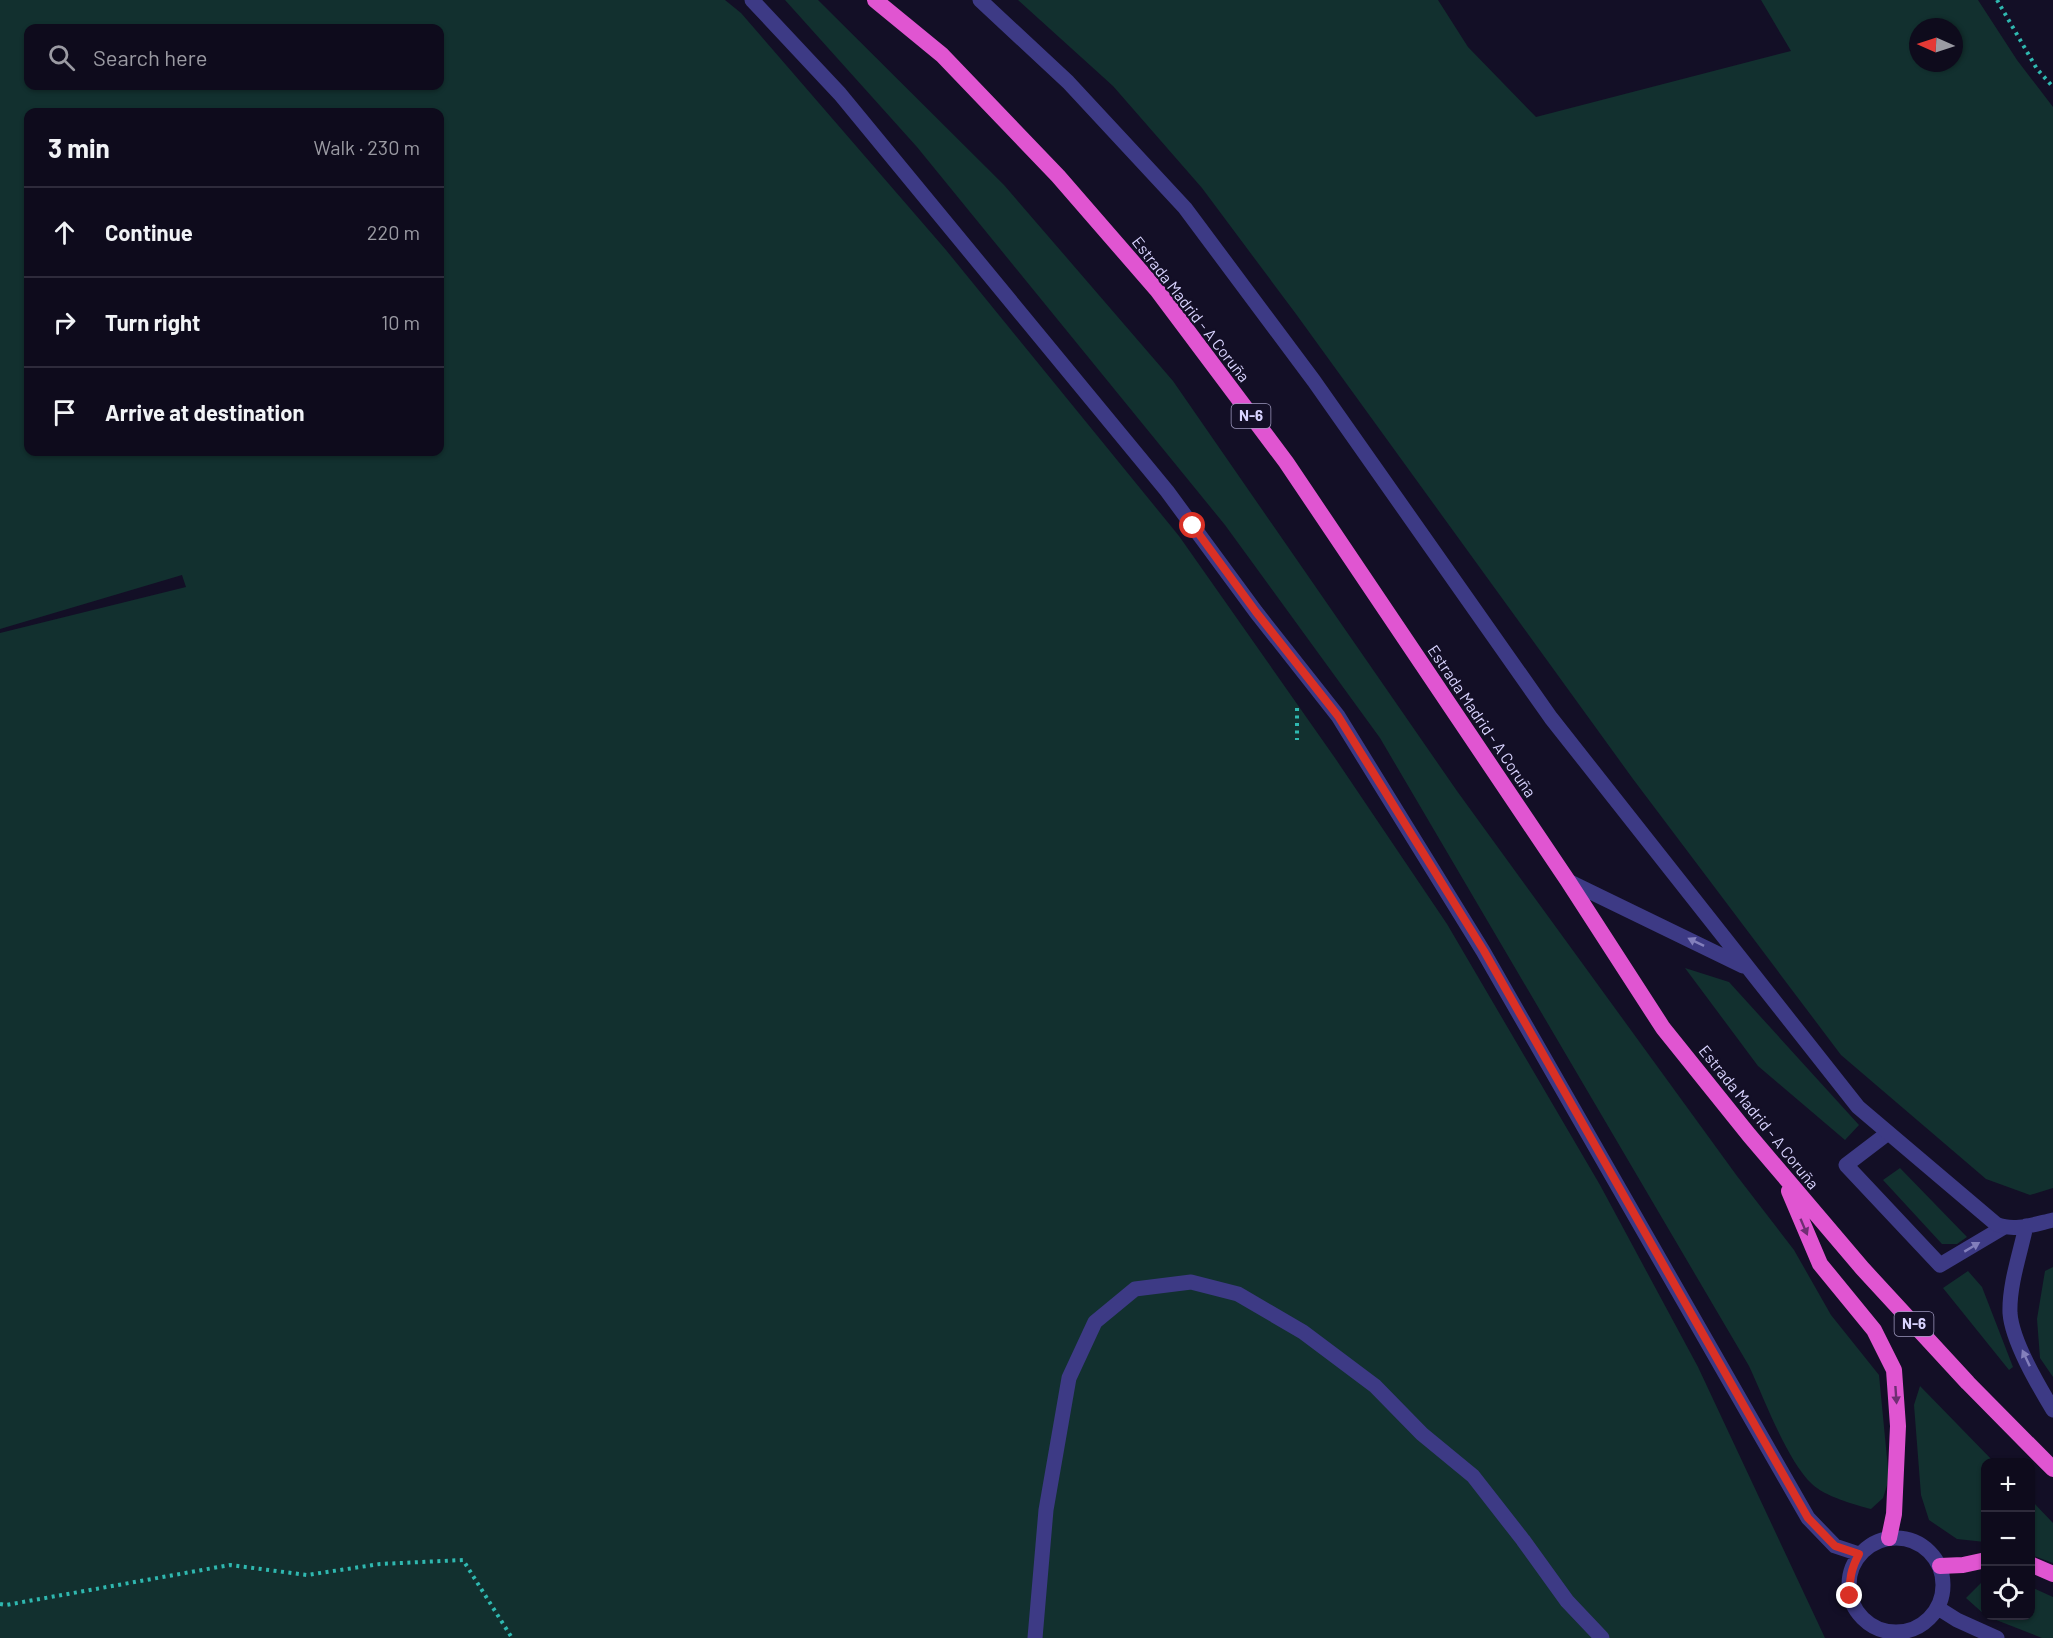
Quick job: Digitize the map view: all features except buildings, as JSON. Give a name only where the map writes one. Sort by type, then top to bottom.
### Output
[{"type":"highway","name":"Estrada Madrid - A Coruña","points":[[875,0],[942,55],[1058,176],[1157,290],[1286,462],[1568,881],[1663,1028],[1781,1173],[1877,1284],[1968,1383],[2053,1469]]},
{"type":"highway","points":[[1781,1173],[1820,1264],[1874,1330],[1894,1370],[1898,1426],[1894,1514],[1889,1538]]},
{"type":"highway","points":[[1940,1566],[1981,1561]]},
{"type":"highway","points":[[2035,1566],[2053,1574]]},
{"type":"street","points":[[752,0],[840,94],[1167,491],[1256,612],[1338,716],[1484,951],[1808,1518],[1835,1546],[1859,1554]]},
{"type":"street","points":[[980,0],[1068,82],[1185,208],[1314,381],[1551,717],[1858,1107],[1996,1224],[2004,1227],[2026,1226],[2053,1220]]},
{"type":"street","points":[[1568,881],[1749,969]]},
{"type":"street","points":[[1888,1133],[1846,1165],[1940,1265],[2004,1227]]},
{"type":"street","points":[[2026,1226],[2014,1279],[2010,1312],[2013,1329],[2038,1384],[2053,1410]]},
{"type":"street","points":[[1035,1638],[1046,1510],[1069,1378],[1095,1322],[1135,1289],[1191,1282],[1238,1294],[1303,1332],[1375,1386],[1422,1434],[1473,1476],[1567,1601],[1602,1638]]},
{"type":"street","points":[[1889,1538],[1905,1538],[1919,1543],[1932,1553],[1940,1566],[1943,1580],[1943,1594],[1938,1608],[1930,1619],[1919,1627],[1891,1635],[1865,1621],[1856,1610],[1850,1596],[1849,1581],[1852,1567],[1859,1554],[1878,1541],[1889,1538]]},
{"type":"street","points":[[1938,1608],[1957,1620],[1997,1638]]},
{"type":"path","points":[[1997,0],[2037,69],[2053,87]]},
{"type":"path","points":[[0,1604],[6,1605],[230,1565],[308,1575],[380,1564],[463,1560],[512,1638]]},
{"type":"green space","points":[[0,0],[725,0],[741,13],[946,250],[1179,536],[1335,758],[1447,924],[1600,1185],[1698,1367],[1825,1638],[0,1638],[0,633],[186,587],[182,575],[0,629]]},
{"type":"green space","points":[[785,0],[818,0],[1004,185],[1173,381],[1457,791],[1737,1176],[1794,1250],[1831,1315],[1879,1375],[1889,1479],[1883,1498],[1871,1509],[1840,1500],[1817,1488],[1803,1474],[1794,1460],[1749,1366],[1380,738],[1225,525],[917,147]]},
{"type":"green space","points":[[1018,0],[1438,0],[1468,47],[1536,117],[1791,51],[1761,0],[1978,0],[2017,60],[2053,107],[2053,1188],[2030,1195],[1986,1179],[1841,1055],[1633,779],[1202,188],[1113,86]]},
{"type":"green space","points":[[1685,968],[1729,982],[1859,1125],[1845,1140],[1758,1066]]},
{"type":"green space","points":[[1900,1168],[1967,1237],[1957,1244],[1942,1244],[1883,1180]]},
{"type":"green space","points":[[2053,1267],[2053,1377],[2040,1358],[2037,1319],[2045,1271]]},
{"type":"green space","points":[[1968,1271],[1982,1287],[2013,1367],[2009,1370],[1943,1288]]},
{"type":"green space","points":[[1920,1386],[1990,1458],[1981,1458],[1981,1542],[1957,1539],[1929,1520],[1921,1495],[1914,1405]]},
{"type":"green space","points":[[2035,1504],[2053,1523],[2053,1563],[2035,1556]]},
{"type":"green space","points":[[1981,1583],[1981,1611],[1966,1598]]},
{"type":"green space","points":[[2035,1589],[2053,1597],[2053,1638],[2042,1638],[1996,1620],[2035,1620]]},
{"type":"route","points":[[1193,526],[1256,612],[1338,716],[1484,951],[1808,1518],[1835,1546],[1859,1554],[1852,1567],[1849,1581],[1850,1596]]}]
